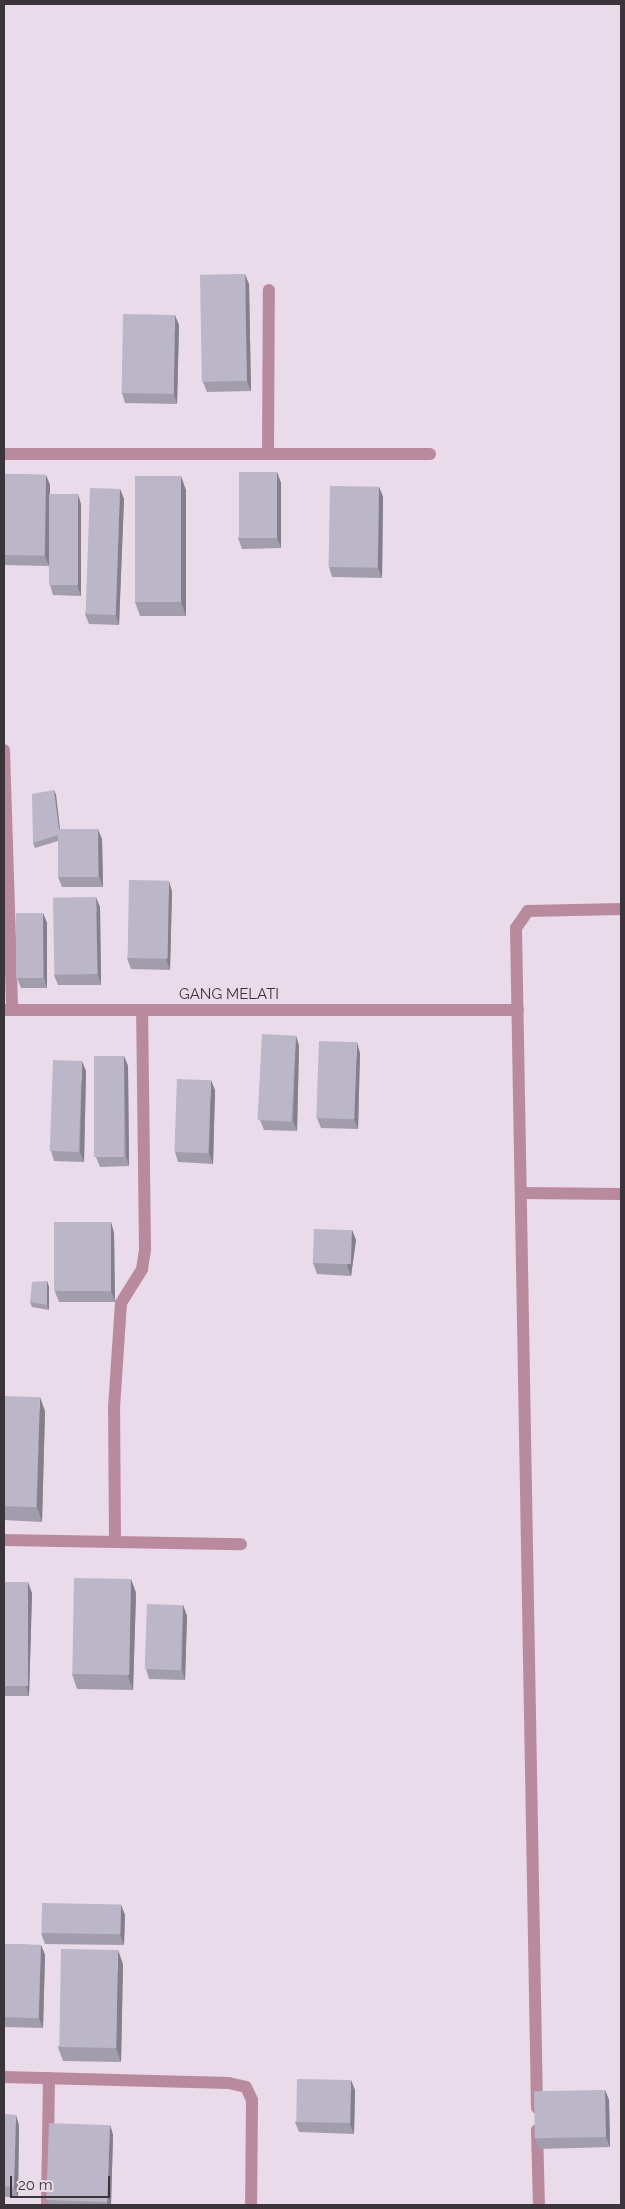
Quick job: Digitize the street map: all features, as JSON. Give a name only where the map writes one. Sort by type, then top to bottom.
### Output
[{"type":"street","points":[[268,454],[269,290]]},
{"type":"street","points":[[4,454],[430,454]]},
{"type":"street","points":[[4,750],[8,1010]]},
{"type":"street","points":[[539,2205],[518,1010],[520,917],[528,911],[621,908]]},
{"type":"street","name":"GANG MELATI","points":[[8,1010],[518,1010]]},
{"type":"street","points":[[115,1541],[114,1408],[121,1303],[142,1268],[146,1249],[142,1011]]},
{"type":"street","points":[[521,1193],[621,1194]]},
{"type":"street","points":[[4,1540],[241,1544]]},
{"type":"street","points":[[4,2077],[229,2083],[246,2087],[252,2100],[251,2205]]},
{"type":"street","points":[[47,2205],[49,2078]]},
{"type":"building","points":[[245,274],[247,381],[202,382],[200,275]]},
{"type":"building","points":[[123,314],[175,315],[174,394],[122,393]]},
{"type":"building","points":[[239,472],[277,472],[277,538],[239,538]]},
{"type":"building","points":[[4,474],[46,475],[45,556],[4,555]]},
{"type":"building","points":[[135,476],[181,476],[181,602],[135,602]]},
{"type":"building","points":[[330,486],[379,487],[378,568],[329,567]]},
{"type":"building","points":[[90,488],[120,489],[116,615],[86,614]]},
{"type":"building","points":[[49,494],[78,494],[78,585],[49,585]]},
{"type":"building","points":[[54,790],[59,829],[58,835],[33,843],[32,794]]},
{"type":"building","points":[[58,829],[98,829],[98,877],[58,877]]},
{"type":"building","points":[[129,880],[169,881],[168,959],[128,958]]},
{"type":"building","points":[[96,897],[97,974],[54,975],[53,898]]},
{"type":"building","points":[[16,913],[43,913],[43,978],[16,978]]},
{"type":"building","points":[[262,1034],[296,1036],[291,1122],[257,1120]]},
{"type":"building","points":[[319,1041],[357,1042],[354,1119],[316,1118]]},
{"type":"building","points":[[94,1056],[124,1056],[124,1157],[94,1157]]},
{"type":"building","points":[[53,1060],[82,1061],[79,1152],[50,1151]]},
{"type":"building","points":[[177,1079],[211,1080],[208,1153],[174,1152]]},
{"type":"building","points":[[54,1222],[111,1222],[111,1291],[54,1291]]},
{"type":"building","points":[[314,1229],[352,1230],[351,1264],[313,1263]]},
{"type":"building","points":[[47,1281],[47,1305],[30,1302],[32,1282]]},
{"type":"building","points":[[4,1396],[40,1397],[36,1507],[4,1506]]},
{"type":"building","points":[[74,1578],[131,1579],[129,1675],[72,1674]]},
{"type":"building","points":[[4,1582],[28,1582],[28,1686],[4,1686]]},
{"type":"building","points":[[147,1604],[183,1605],[181,1670],[145,1669]]},
{"type":"building","points":[[42,1903],[121,1904],[120,1934],[41,1933]]},
{"type":"building","points":[[4,1944],[41,1945],[38,2018],[4,2017]]},
{"type":"building","points":[[61,1949],[118,1950],[116,2048],[59,2047]]},
{"type":"building","points":[[297,2079],[351,2080],[350,2123],[296,2122]]},
{"type":"building","points":[[605,2090],[606,2137],[535,2138],[534,2091]]},
{"type":"building","points":[[4,2114],[16,2115],[14,2187],[4,2186]]},
{"type":"building","points":[[49,2123],[110,2125],[107,2202],[46,2200]]}]
